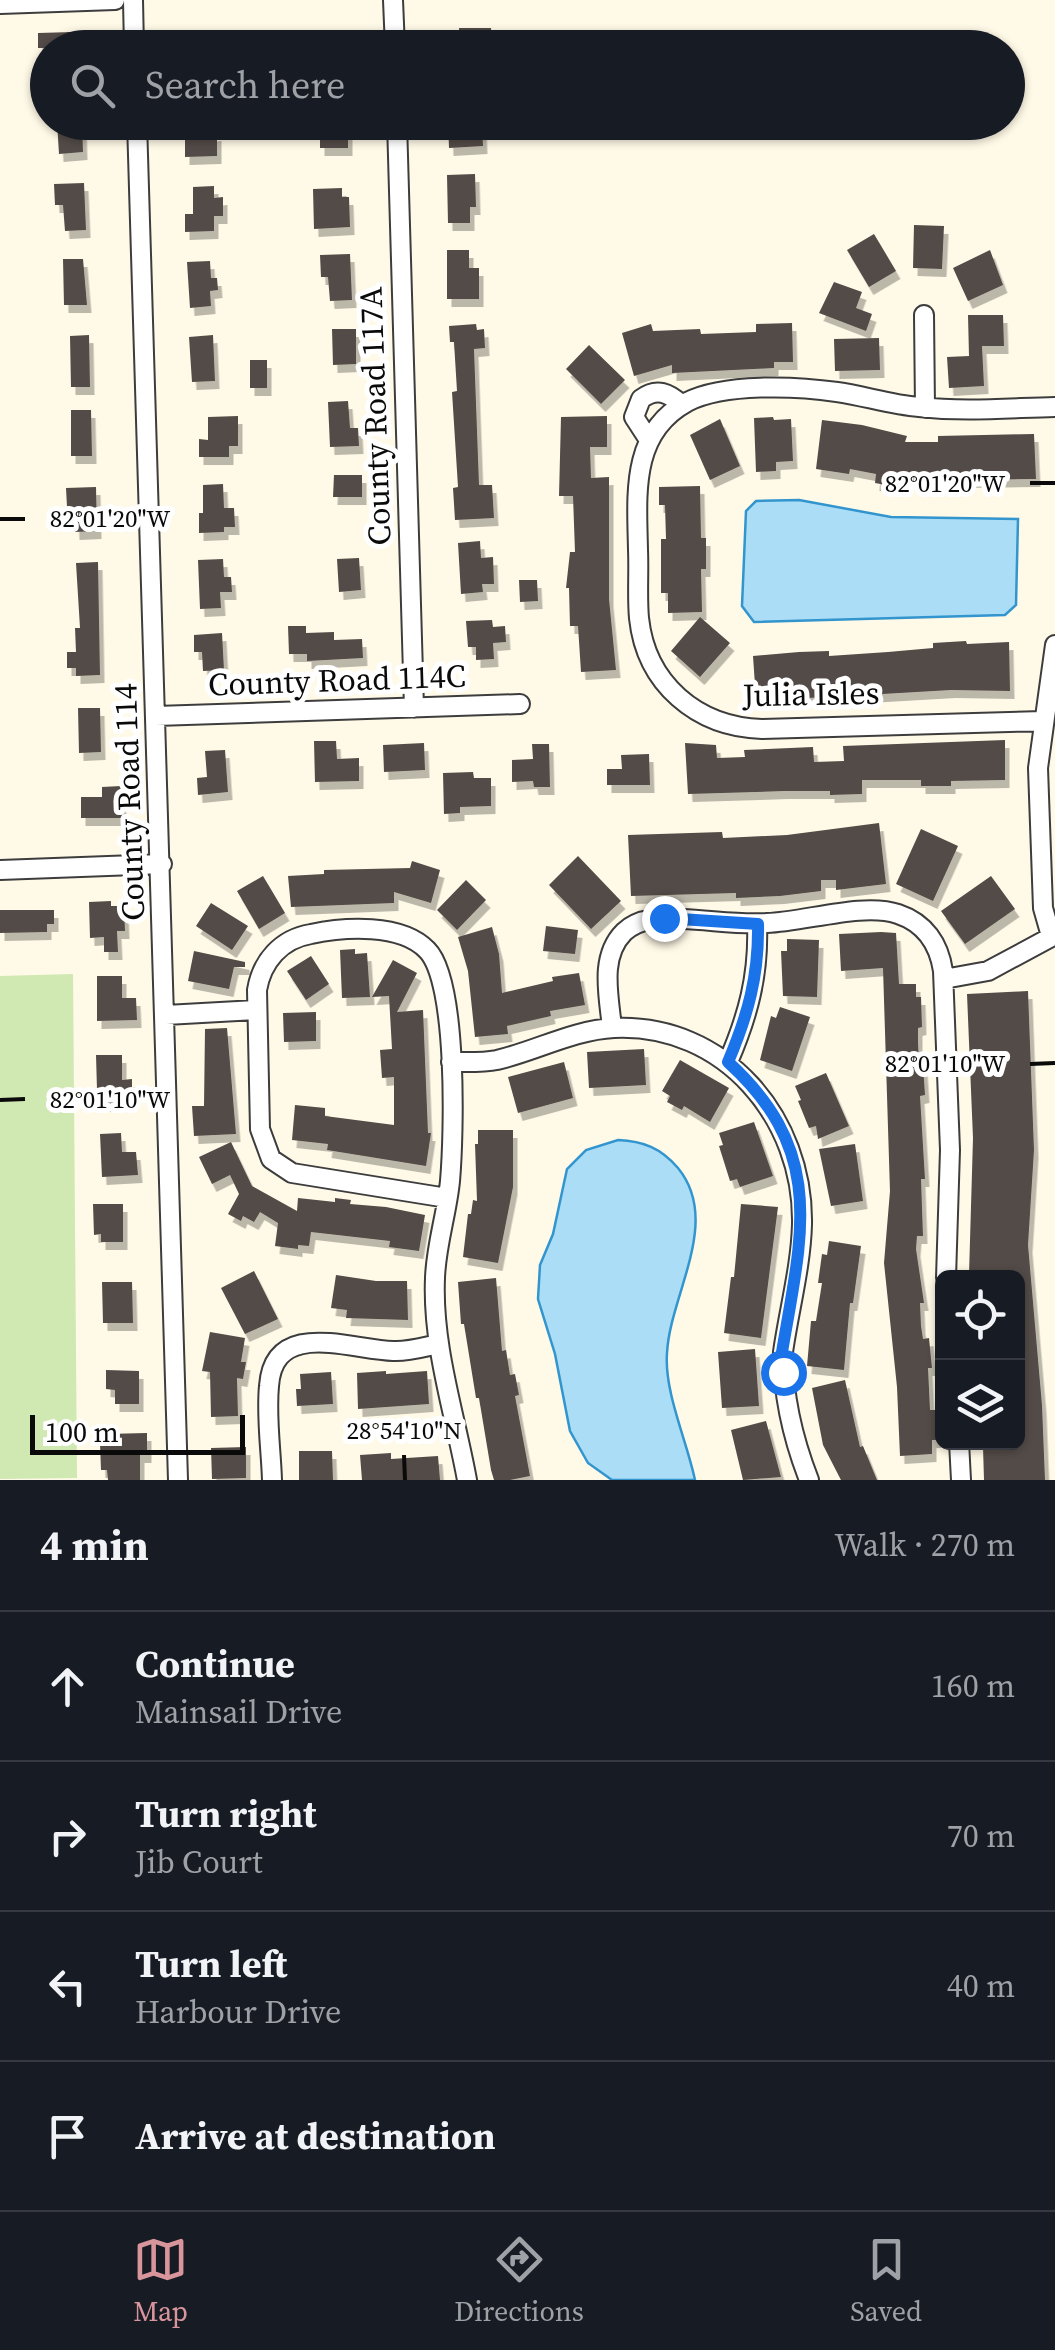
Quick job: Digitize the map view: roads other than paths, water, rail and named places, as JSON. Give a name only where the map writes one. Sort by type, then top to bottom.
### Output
[{"type":"street","points":[[0,4],[115,0]]},
{"type":"street","points":[[133,0],[134,30]]},
{"type":"street","points":[[393,0],[394,30]]},
{"type":"street","name":"County Road 114","points":[[138,140],[178,1480]]},
{"type":"street","name":"County Road 117A","points":[[398,140],[414,708]]},
{"type":"street","points":[[924,314],[925,408]]},
{"type":"street","name":"Julia Isles","points":[[649,440],[634,417],[641,399],[659,392],[669,394],[682,406]]},
{"type":"street","name":"Julia Isles","points":[[1042,722],[736,728],[711,720],[688,705],[654,667],[639,621],[637,477],[649,440],[682,406],[721,392],[837,392],[925,408],[1055,407]]},
{"type":"street","points":[[944,979],[988,971],[1053,936],[1043,908],[1038,768],[1055,645]]},
{"type":"street","name":"County Road 114C","points":[[156,716],[520,704]]},
{"type":"street","points":[[0,870],[162,864]]},
{"type":"street","points":[[612,1028],[608,963],[616,941],[632,926],[664,918],[758,924],[872,910],[914,921],[935,942],[944,979],[950,1150],[946,1270]]},
{"type":"street","points":[[728,1062],[750,1007],[757,967],[758,924]]},
{"type":"street","points":[[447,1198],[282,1169],[264,1145],[260,1129],[256,1010],[260,976],[268,960],[291,940],[320,932],[392,932],[410,938],[435,959],[447,1013],[451,1062],[447,1198],[434,1276],[439,1344],[467,1480]]},
{"type":"street","points":[[166,1015],[256,1010]]},
{"type":"street","points":[[451,1062],[495,1060],[584,1032],[612,1028],[650,1030],[688,1040],[728,1062],[772,1110],[797,1171],[802,1224],[782,1352],[792,1427],[809,1480]]},
{"type":"street","points":[[272,1480],[269,1387],[278,1360],[290,1348],[318,1341],[398,1352],[439,1344]]},
{"type":"street","points":[[959,1450],[961,1480]]},
{"type":"water","points":[[799,500],[891,517],[1018,519],[1016,605],[1005,615],[754,622],[742,606],[746,511],[756,501]]},
{"type":"water","points":[[618,1140],[643,1144],[672,1161],[690,1189],[695,1211],[695,1235],[670,1330],[667,1368],[695,1480],[612,1480],[588,1463],[570,1431],[555,1354],[538,1299],[540,1265],[553,1234],[567,1169],[586,1150]]}]
